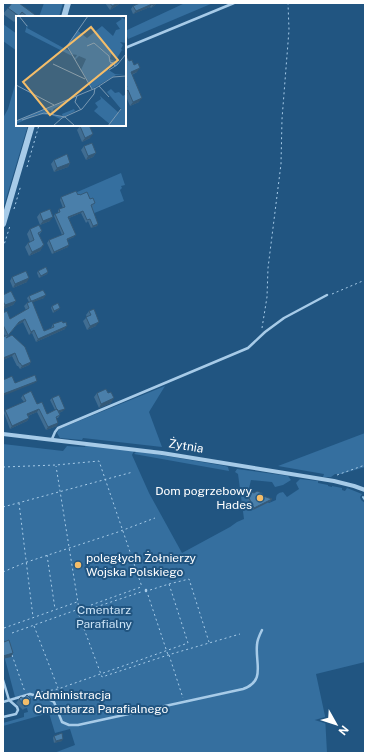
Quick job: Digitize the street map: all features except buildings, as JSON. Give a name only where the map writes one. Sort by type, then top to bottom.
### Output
[{"type":"street","points":[[64,16],[68,3]]},
{"type":"street","points":[[3,224],[32,126]]},
{"type":"street","name":"Żytnia","points":[[3,434],[170,454],[334,481],[365,490]]},
{"type":"lane","points":[[126,48],[234,3]]},
{"type":"lane","points":[[52,439],[58,428],[248,348],[261,335],[284,318],[327,296]]},
{"type":"lane","points":[[3,702],[30,694],[48,699],[54,702],[60,720],[64,724],[69,725],[243,689],[253,685],[257,677],[257,645],[262,630]]},
{"type":"lane","points":[[3,680],[9,700],[17,707],[18,710],[16,714],[3,717]]},
{"type":"path","points":[[261,335],[267,297],[268,268],[281,164],[282,112],[289,30],[288,3]]},
{"type":"path","points":[[26,171],[39,126]]},
{"type":"path","points":[[18,198],[22,185]]},
{"type":"path","points":[[3,248],[4,243]]},
{"type":"path","points":[[327,296],[365,280]]},
{"type":"path","points":[[3,467],[56,465],[99,461],[142,587],[145,589],[169,654],[184,701]]},
{"type":"path","points":[[56,465],[59,492],[79,609],[77,610],[102,677],[169,654],[240,634]]},
{"type":"path","points":[[334,481],[337,475],[365,465]]},
{"type":"path","points":[[3,507],[133,472]]},
{"type":"path","points":[[19,502],[32,617]]},
{"type":"path","points":[[3,572],[26,562],[155,518]]},
{"type":"path","points":[[47,555],[55,610]]},
{"type":"path","points":[[142,587],[91,606],[96,607],[145,589],[190,579],[210,643]]},
{"type":"path","points":[[30,694],[58,689],[188,643],[169,584]]},
{"type":"path","points":[[4,628],[77,602]]},
{"type":"path","points":[[12,633],[77,610]]},
{"type":"path","points":[[34,625],[58,689]]},
{"type":"path","points":[[10,649],[26,695]]},
{"type":"green space","points":[[44,3],[63,3],[59,16],[39,16]]},
{"type":"green space","points":[[185,3],[213,3],[128,39],[126,31]]},
{"type":"green space","points":[[3,24],[16,33],[16,50],[3,41]]},
{"type":"green space","points":[[16,81],[16,126],[28,126],[3,209],[3,118],[8,109]]},
{"type":"green space","points":[[121,173],[125,185],[121,186],[122,188],[120,190],[124,201],[92,214],[75,193]]},
{"type":"green space","points":[[165,386],[149,412],[162,447],[83,438],[82,440],[60,438],[57,433],[59,429]]},
{"type":"green space","points":[[365,433],[365,467],[341,474],[335,474],[331,477],[323,477],[324,474],[278,466]]},
{"type":"green space","name":"Cmentarz Parafialny","points":[[3,444],[63,451],[67,446],[85,447],[86,445],[134,451],[132,455],[149,493],[182,553],[244,519],[238,474],[235,472],[237,469],[288,476],[291,480],[283,485],[275,487],[272,482],[251,480],[248,492],[269,503],[276,500],[276,496],[279,493],[283,492],[287,497],[299,489],[296,483],[300,479],[318,481],[318,483],[342,488],[342,490],[345,491],[347,488],[362,494],[360,497],[361,500],[365,503],[365,662],[316,674],[325,716],[327,753],[54,753],[75,745],[70,729],[55,733],[49,713],[3,726],[3,723],[24,717],[24,713],[28,712],[27,708],[23,709],[26,705],[15,697],[3,645]]},
{"type":"green space","points":[[137,451],[225,466],[228,467],[229,471],[134,454]]},
{"type":"place","name":"Dom pogrzebowy Hades","points":[[260,498]]},
{"type":"place","name":"poległych Żołnierzy Wojska Polskiego","points":[[78,565]]},
{"type":"place","name":"Administracja Cmentarza Parafialnego","points":[[26,702]]}]
